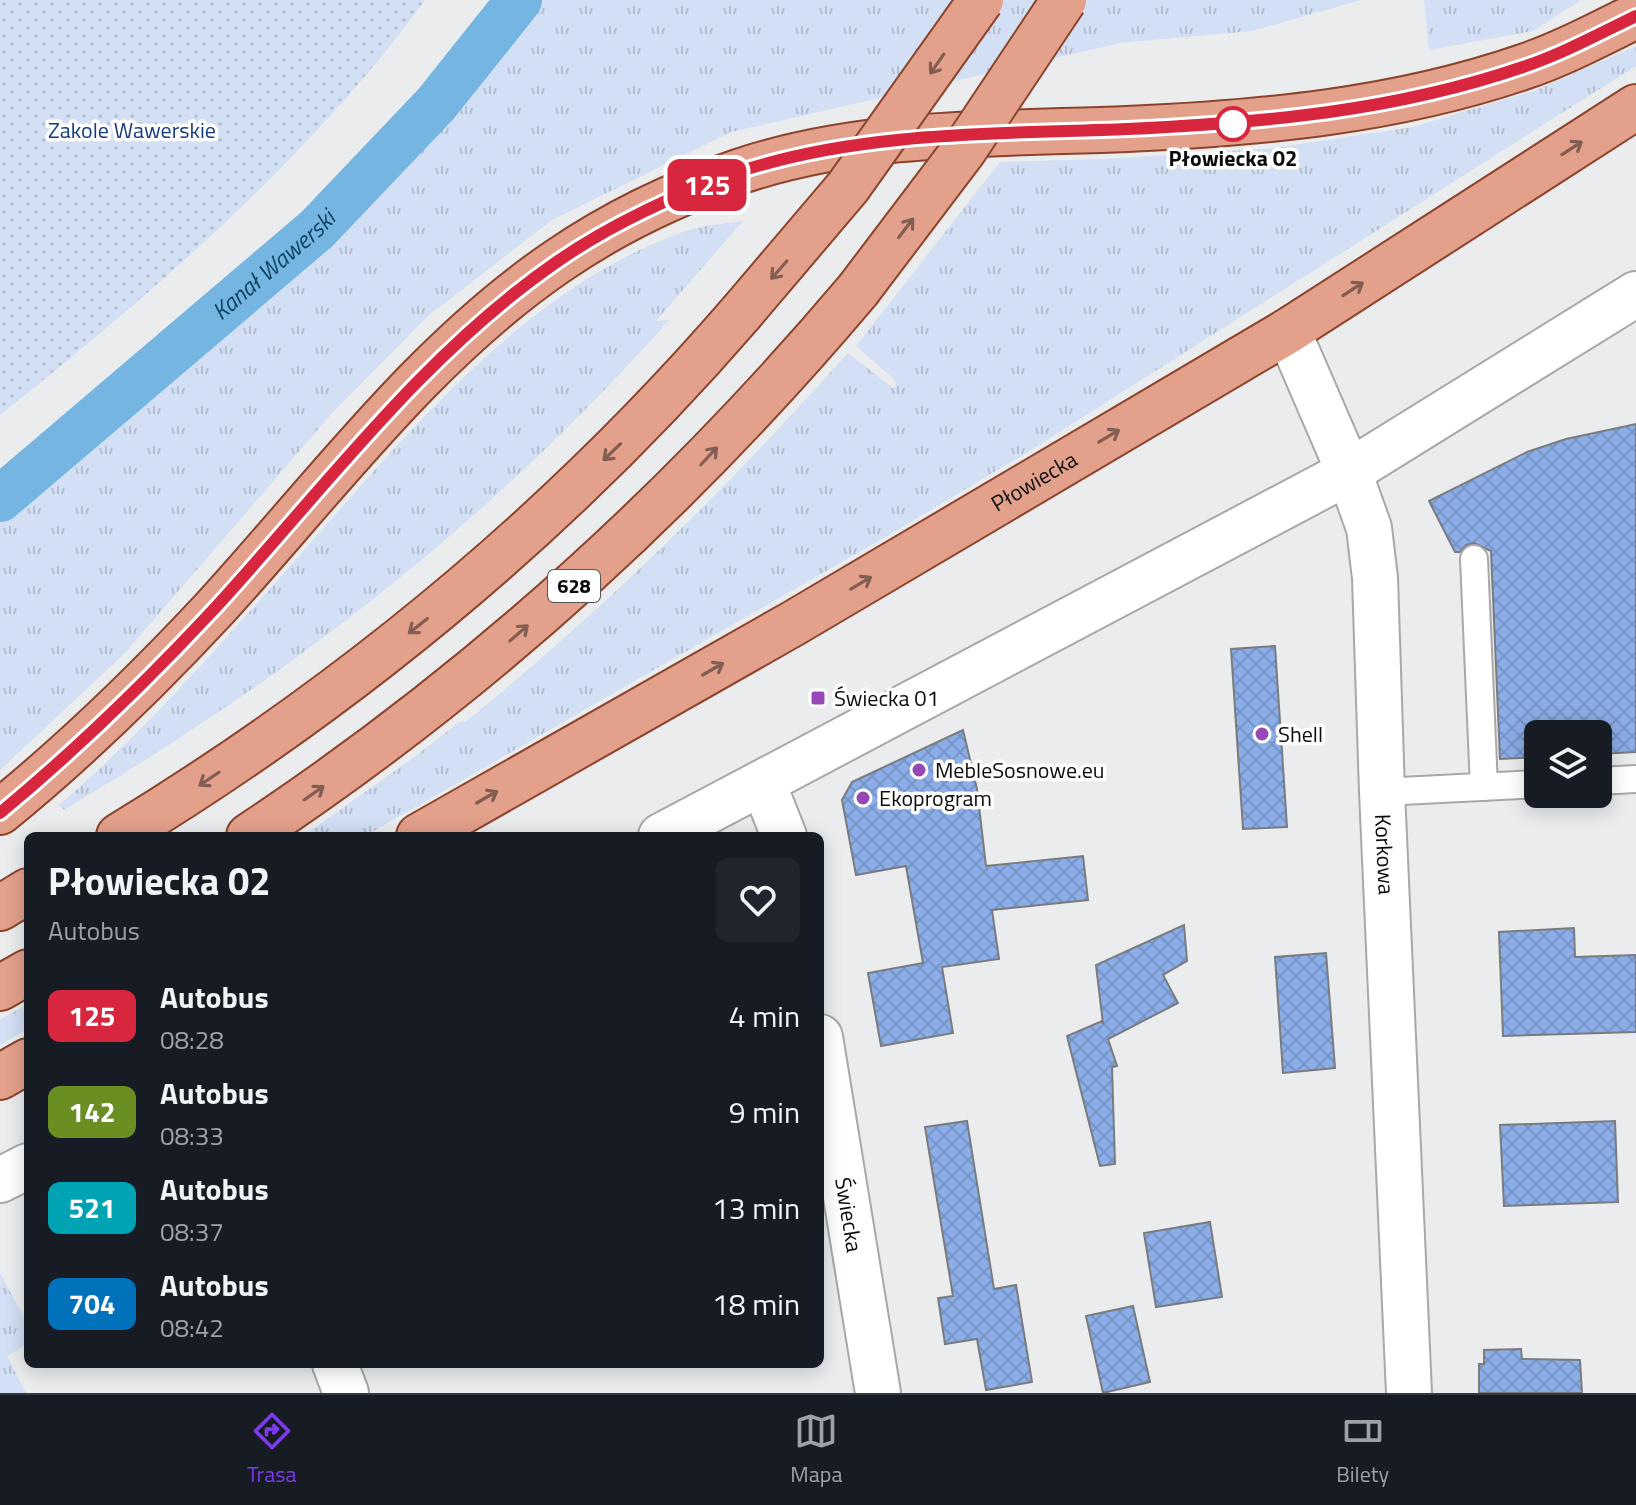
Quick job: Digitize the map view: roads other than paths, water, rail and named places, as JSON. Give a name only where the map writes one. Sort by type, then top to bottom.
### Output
[{"type":"main road","points":[[125,832],[269,739],[351,680],[513,545],[610,454],[741,313],[848,187],[981,0]]},
{"type":"main road","name":"628","points":[[255,832],[317,791],[464,680],[626,539],[701,464],[782,378],[858,290],[964,150],[1064,0]]},
{"type":"main road","points":[[0,812],[129,698],[449,351],[559,261],[676,197],[735,173],[789,157],[929,136],[1226,124],[1293,118],[1395,102],[1525,66],[1636,16]]},
{"type":"main road","name":"Płowiecka","points":[[426,832],[794,623],[1288,331],[1636,107]]},
{"type":"main road","points":[[0,908],[24,893]]},
{"type":"main road","points":[[0,988],[24,974]]},
{"type":"main road","points":[[0,1077],[24,1063]]},
{"type":"street","points":[[669,832],[1349,472],[1635,297]]},
{"type":"street","name":"Korkowa","points":[[1288,331],[1349,472],[1369,528],[1375,578],[1409,1393]]},
{"type":"street","points":[[763,783],[782,832]]},
{"type":"street","name":"Świecka","points":[[824,1062],[878,1393]]},
{"type":"street","points":[[0,1180],[24,1168]]},
{"type":"street","points":[[337,1368],[346,1393]]},
{"type":"lane","points":[[1474,559],[1484,787]]},
{"type":"lane","points":[[1612,780],[1636,779]]},
{"type":"lane","points":[[1382,792],[1524,785]]},
{"type":"waterway","name":"Kanał Wawerski","points":[[0,499],[317,229],[436,104],[519,0]]},
{"type":"place","name":"Płowiecka 02","points":[[1233,124]]},
{"type":"place","name":"Świecka 01","points":[[818,698]]},
{"type":"place","name":"Shell","points":[[1262,734]]},
{"type":"place","name":"MebleSosnowe.eu","points":[[919,770]]},
{"type":"place","name":"Ekoprogram","points":[[863,798]]},
{"type":"park label","name":"Zakole Wawerskie","points":[[132,130]]}]
